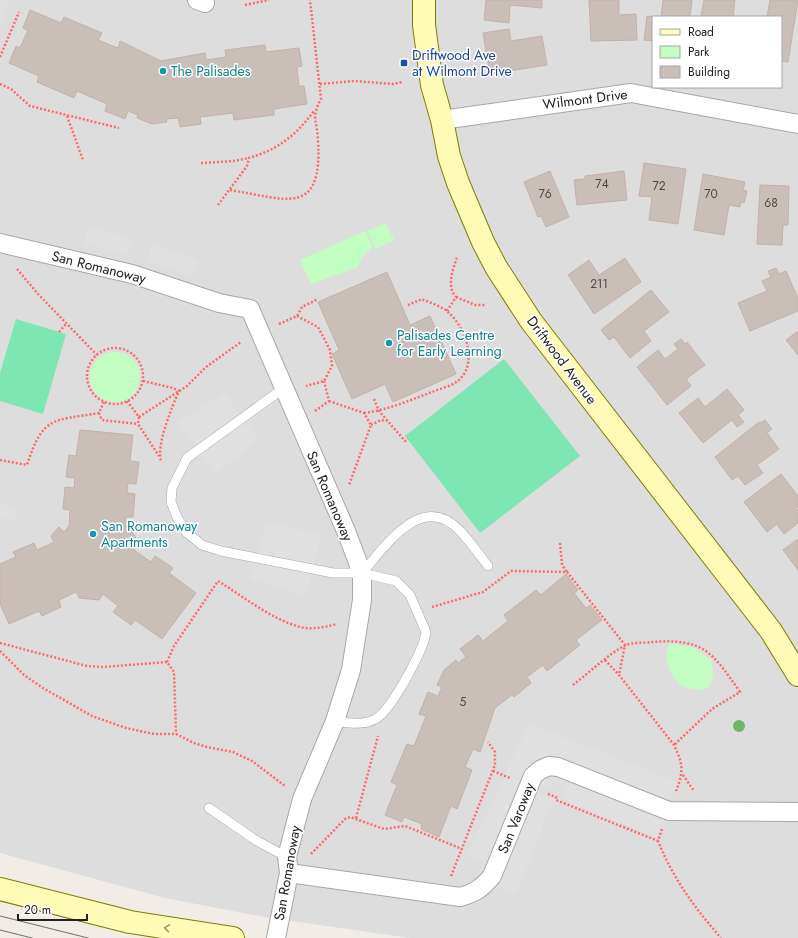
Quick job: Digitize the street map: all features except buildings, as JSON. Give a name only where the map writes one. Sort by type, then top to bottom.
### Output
[{"type":"street","name":"Driftwood Avenue","points":[[424,0],[424,25],[432,86],[442,120],[449,156],[465,202],[483,242],[500,273],[531,321],[771,631],[798,676]]},
{"type":"street","name":"Wilmont Drive","points":[[442,120],[631,93],[798,124]]},
{"type":"street","name":"San Romanoway","points":[[0,243],[132,274],[219,302],[250,310],[292,388],[299,423],[346,531],[362,573],[362,600],[351,670],[334,721],[302,800],[294,868],[276,938]]},
{"type":"street","name":"San Varoway","points":[[294,868],[443,895],[460,897],[472,894],[482,888],[492,876],[533,776],[540,770],[549,766],[568,770],[669,811],[798,812]]},
{"type":"street","points":[[0,889],[130,922],[233,938]]},
{"type":"lane","points":[[292,388],[187,458],[172,488],[171,502],[186,532],[202,545],[221,551],[333,573],[362,573],[396,581],[410,595],[424,626],[426,636],[407,676],[383,713],[372,721],[358,723],[334,721]]},
{"type":"lane","points":[[362,573],[403,527],[417,519],[431,516],[445,519],[459,529],[488,566]]},
{"type":"lane","points":[[209,808],[294,868]]},
{"type":"path","points":[[245,5],[270,0]]},
{"type":"path","points":[[200,163],[234,161],[249,158],[276,148],[301,129],[314,111],[321,99],[310,0]]},
{"type":"path","points":[[0,57],[19,12]]},
{"type":"path","points":[[320,84],[354,81],[393,84],[402,82]]},
{"type":"path","points":[[0,84],[11,89],[30,106],[119,128]]},
{"type":"path","points":[[230,190],[293,199],[307,193],[316,179],[318,168],[318,140],[314,111]]},
{"type":"path","points":[[66,116],[83,160]]},
{"type":"path","points":[[218,204],[247,166],[249,158]]},
{"type":"path","points":[[457,257],[450,278],[453,293],[456,297],[475,305],[485,305]]},
{"type":"path","points":[[15,267],[38,294],[97,355]]},
{"type":"path","points":[[447,311],[456,297]]},
{"type":"path","points":[[329,401],[364,413],[379,411],[455,383],[463,374],[466,369],[468,347],[458,322],[447,311],[422,298],[408,305]]},
{"type":"path","points":[[274,326],[296,316],[302,307],[318,299]]},
{"type":"path","points":[[296,316],[318,327],[330,350],[332,366],[324,381],[329,401]]},
{"type":"path","points":[[59,332],[66,324]]},
{"type":"path","points":[[139,417],[187,386],[219,356],[246,340]]},
{"type":"path","points":[[116,348],[129,352],[142,367],[143,381],[138,393],[127,402],[116,404],[104,402],[96,397],[90,390],[87,380],[87,371],[91,362],[97,355],[109,349],[116,348]]},
{"type":"path","points":[[143,381],[173,388],[179,391]]},
{"type":"path","points":[[292,388],[324,381]]},
{"type":"path","points":[[159,456],[168,418],[179,391]]},
{"type":"path","points":[[374,399],[379,411],[405,441],[408,439]]},
{"type":"path","points":[[299,423],[329,401]]},
{"type":"path","points":[[104,402],[99,413],[102,420],[138,424]]},
{"type":"path","points":[[127,402],[139,417],[138,424],[161,461]]},
{"type":"path","points":[[0,460],[27,465],[36,439],[45,427],[63,418],[99,413]]},
{"type":"path","points":[[364,413],[371,425]]},
{"type":"path","points":[[348,489],[371,425],[381,420],[388,421]]},
{"type":"path","points":[[560,543],[562,565],[626,645]]},
{"type":"path","points":[[432,607],[483,592],[511,571],[567,572]]},
{"type":"path","points":[[166,662],[174,646],[218,581],[261,608],[301,627],[319,628],[341,623]]},
{"type":"path","points":[[573,685],[626,645],[666,641],[687,642],[698,646],[719,662],[740,692],[712,709],[674,745]]},
{"type":"path","points":[[0,643],[87,666],[103,667],[166,662]]},
{"type":"path","points":[[619,675],[626,645]]},
{"type":"path","points":[[0,651],[24,674],[43,688],[92,716],[110,724],[154,734],[176,734],[194,743],[243,756],[290,789]]},
{"type":"path","points":[[166,662],[174,672],[176,734]]},
{"type":"path","points":[[356,818],[378,736]]},
{"type":"path","points":[[443,895],[493,771],[496,759],[495,752],[488,742]]},
{"type":"path","points":[[493,771],[516,781]]},
{"type":"path","points":[[545,793],[556,797],[556,800],[658,841]]},
{"type":"path","points":[[294,868],[309,856],[345,819],[356,818],[384,829],[405,826],[462,849]]},
{"type":"shaded area","points":[[0,0],[798,0],[798,938],[410,938],[264,917],[165,898],[0,853]]},
{"type":"shaded area","points":[[0,0],[11,0],[0,24]]},
{"type":"shaded area","points":[[88,227],[133,239],[128,255],[84,243]]},
{"type":"shaded area","points":[[153,244],[198,260],[192,277],[147,260]]},
{"type":"shaded area","points":[[224,393],[259,439],[215,474],[178,422]]},
{"type":"shaded area","points":[[0,504],[18,509],[15,521],[0,518]]},
{"type":"shaded area","points":[[266,521],[321,535],[306,595],[251,579]]},
{"type":"shaded area","points":[[529,724],[678,782],[657,838],[561,798],[567,782],[552,783],[537,792],[553,799],[516,895],[475,878],[485,862],[467,855]]},
{"type":"green space","points":[[386,223],[394,240],[376,249],[367,231]]},
{"type":"green space","points":[[365,231],[373,246],[360,259],[358,267],[311,284],[300,260]]},
{"type":"green space","points":[[16,319],[66,334],[43,414],[0,401],[0,373]]},
{"type":"green space","points":[[110,352],[120,352],[133,359],[140,372],[140,382],[133,395],[120,402],[110,402],[101,398],[94,391],[90,382],[90,372],[94,363],[101,356]]},
{"type":"green space","points":[[504,359],[580,456],[480,533],[405,436]]},
{"type":"green space","points":[[674,644],[693,647],[711,660],[713,677],[708,687],[704,690],[681,686],[673,676],[668,665],[667,649],[669,645]]},
{"type":"tram line","points":[[0,916],[88,938]]},
{"type":"tram line","points":[[0,930],[32,938]]},
{"type":"place","name":"Driftwood Ave at Wilmont Drive","points":[[404,63]]},
{"type":"place","name":"The Palisades","points":[[163,71]]},
{"type":"place","name":"Palisades Centre for Early Learning","points":[[389,343]]},
{"type":"place","name":"San Romanoway Apartments","points":[[93,534]]}]
